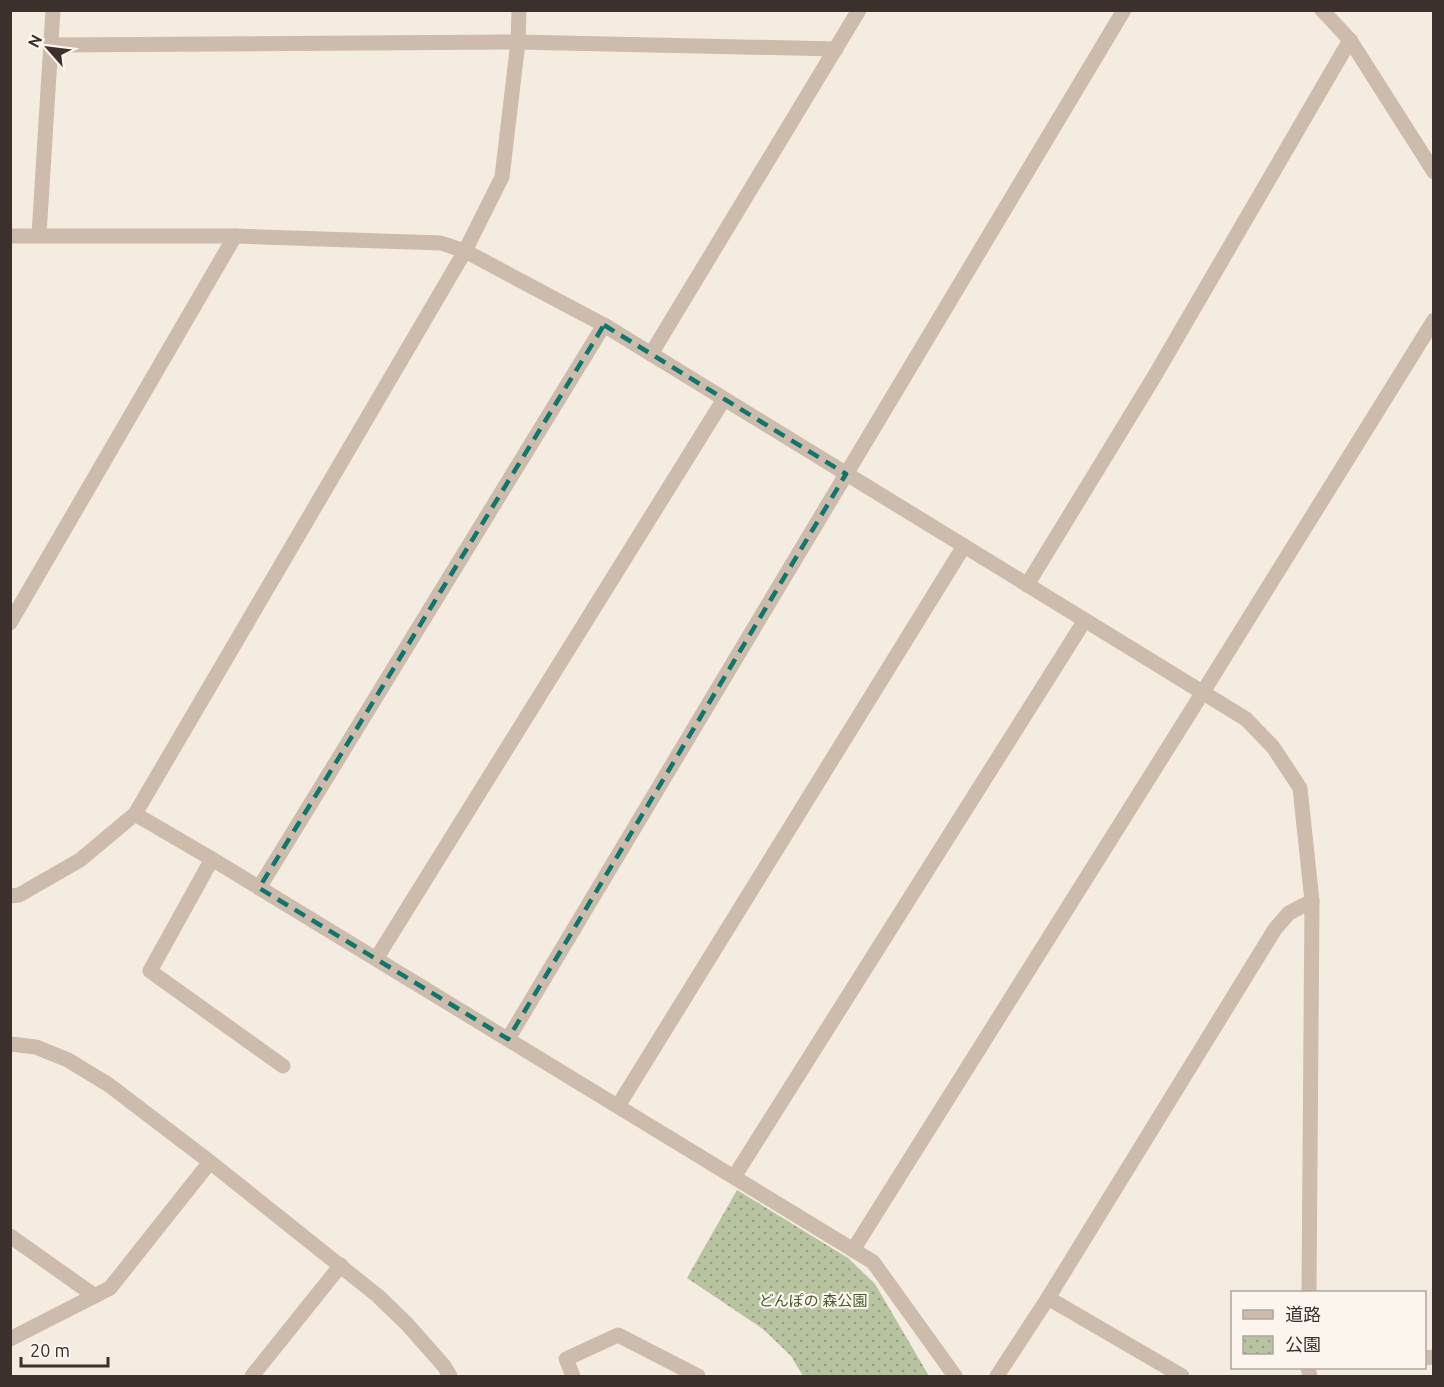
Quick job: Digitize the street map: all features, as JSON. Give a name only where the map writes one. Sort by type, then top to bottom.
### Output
[{"type":"street","points":[[39,235],[53,10]]},
{"type":"street","points":[[10,896],[19,895],[80,860],[135,814],[465,251],[502,177],[518,42],[519,10]]},
{"type":"street","points":[[651,354],[859,10]]},
{"type":"street","points":[[508,1040],[1124,10]]},
{"type":"street","points":[[1322,10],[1350,40],[1434,172]]},
{"type":"street","points":[[1027,585],[1154,377],[1350,40]]},
{"type":"street","points":[[51,45],[518,42],[836,49]]},
{"type":"street","points":[[10,236],[235,236],[441,243],[465,251],[604,325],[1246,719],[1273,747],[1300,788],[1312,902],[1309,1291]]},
{"type":"street","points":[[10,623],[235,236]]},
{"type":"street","points":[[853,1250],[1434,320]]},
{"type":"street","points":[[259,888],[604,325]]},
{"type":"street","points":[[375,958],[724,399]]},
{"type":"street","points":[[618,1106],[964,546]]},
{"type":"street","points":[[734,1178],[1085,620]]},
{"type":"street","points":[[135,814],[873,1262],[955,1377]]},
{"type":"street","points":[[212,859],[150,971],[283,1066]]},
{"type":"street","points":[[998,1377],[1275,929],[1289,913],[1312,902]]},
{"type":"street","points":[[10,1044],[36,1047],[68,1060],[109,1085],[378,1296],[407,1324],[444,1366],[450,1377]]},
{"type":"street","points":[[10,1339],[110,1288],[210,1162]]},
{"type":"street","points":[[10,1236],[95,1296]]},
{"type":"street","points":[[252,1377],[341,1265]]},
{"type":"street","points":[[1048,1298],[1182,1377]]},
{"type":"street","points":[[573,1377],[566,1359],[618,1335],[698,1377]]},
{"type":"highlighted area","points":[[604,325],[846,474],[508,1039],[259,888]]},
{"type":"green space","name":"どんぽの 森公園","points":[[737,1190],[848,1258],[875,1284],[929,1376],[803,1376],[791,1356],[763,1329],[687,1278]]}]
